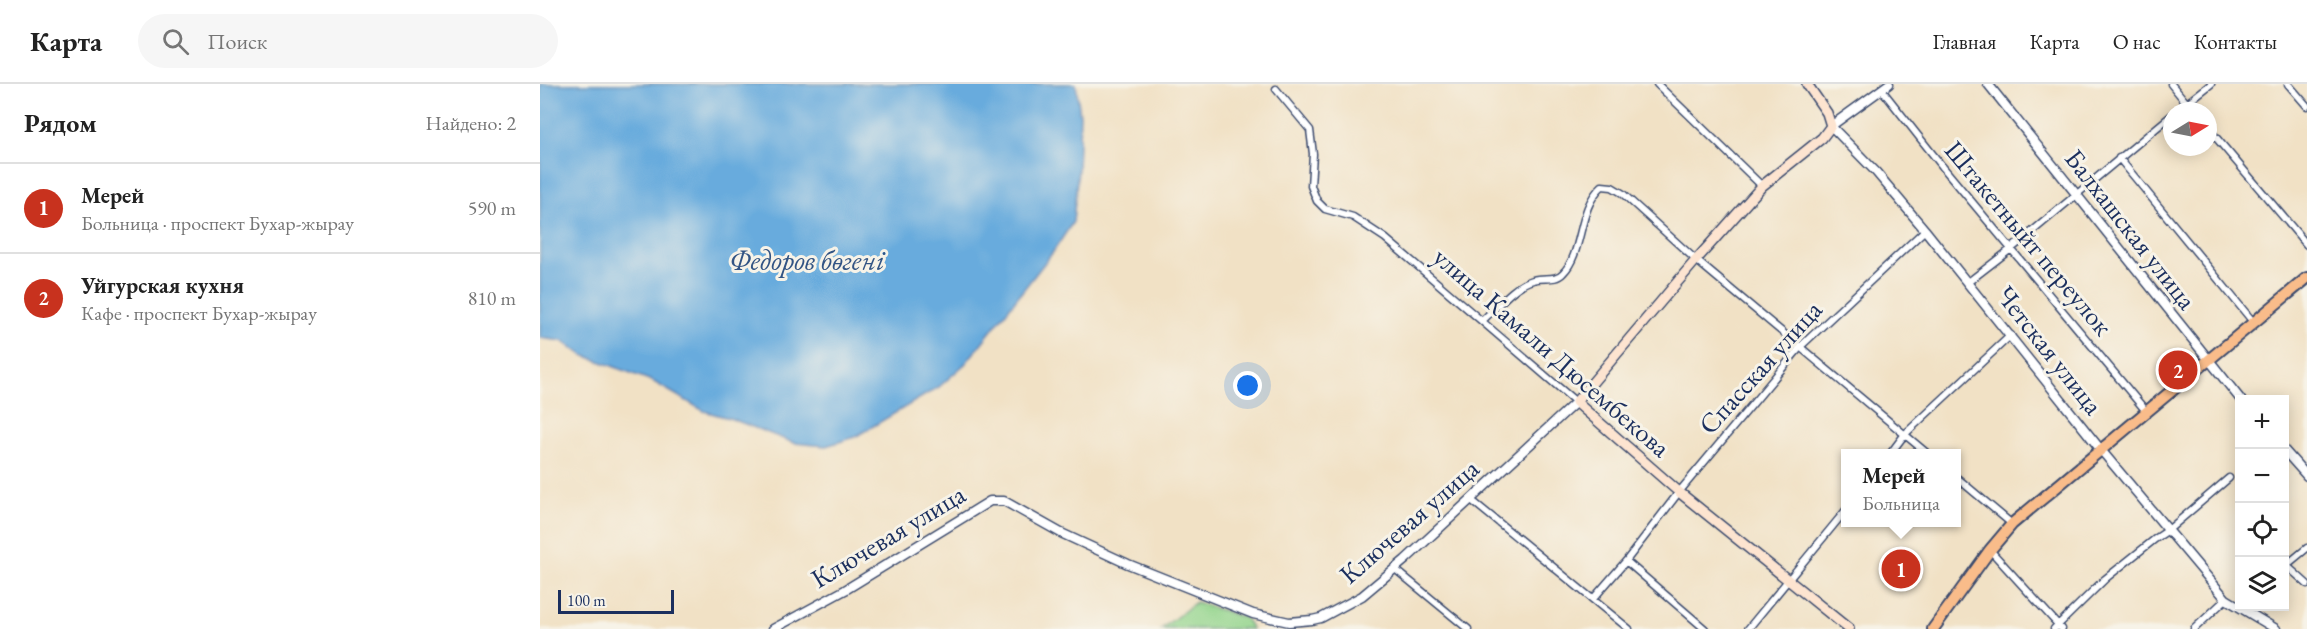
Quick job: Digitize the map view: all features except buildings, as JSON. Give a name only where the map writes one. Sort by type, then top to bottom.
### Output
[{"type":"main road","name":"Четская улица","points":[[1807,84],[1827,113],[1831,126]]},
{"type":"main road","name":"Ключевая улица","points":[[1576,402],[1762,186],[1821,138],[1831,126]]},
{"type":"main road","points":[[1933,629],[1990,550],[2012,524],[2307,278]]},
{"type":"main road","name":"улица Камали Дюсембекова","points":[[1576,402],[1679,492],[1850,629]]},
{"type":"street","points":[[1657,84],[1762,186]]},
{"type":"street","name":"Балхашская улица","points":[[1988,84],[2078,193],[2103,229],[2238,395]]},
{"type":"street","points":[[2171,84],[2186,102]]},
{"type":"street","points":[[2188,102],[2211,84]]},
{"type":"street","points":[[2288,84],[2307,106]]},
{"type":"street","name":"Ключевая улица","points":[[1831,126],[1886,87]]},
{"type":"street","name":"Штакетныйт переулок","points":[[1886,87],[1941,166],[2146,411]]},
{"type":"street","name":"улица Камали Дюсембекова","points":[[1276,89],[1310,130],[1313,154],[1311,186],[1317,201],[1325,209],[1353,217],[1385,238],[1576,402]]},
{"type":"street","points":[[1967,283],[2163,122]]},
{"type":"street","name":"Четская улица","points":[[1831,126],[1876,172],[1925,230],[2167,531],[2226,599],[2235,604]]},
{"type":"street","points":[[2217,139],[2307,245]]},
{"type":"street","name":"Балхашская улица","points":[[2119,158],[2254,323]]},
{"type":"street","points":[[1483,320],[1519,287],[1533,279],[1558,278],[1565,272],[1571,262],[1594,192],[1602,186],[1612,187],[1622,193],[1696,260],[1923,449]]},
{"type":"street","name":"Спасская улица","points":[[1593,599],[1801,346],[1925,230]]},
{"type":"street","points":[[1893,449],[1905,434],[2011,335]]},
{"type":"street","name":"Ключевая улица","points":[[773,629],[845,590],[990,501],[1004,501],[1060,533],[1128,564],[1253,614],[1289,622],[1321,618],[1362,596],[1395,569],[1576,402]]},
{"type":"street","points":[[2289,456],[2307,476]]},
{"type":"street","points":[[1990,550],[2058,628],[2105,579],[2167,531],[2229,478]]},
{"type":"street","points":[[1961,481],[2012,524]]},
{"type":"street","points":[[1470,499],[1629,629]]},
{"type":"street","points":[[1748,629],[1841,515]]},
{"type":"street","points":[[2289,563],[2307,548]]},
{"type":"street","points":[[1626,561],[1705,629]]},
{"type":"street","points":[[1395,569],[1467,629]]},
{"type":"street","points":[[2289,569],[2307,584]]},
{"type":"street","points":[[2194,629],[2226,599]]},
{"type":"street","name":"Четская улица","points":[[2247,611],[2276,629]]},
{"type":"green space","points":[[1196,602],[1245,618],[1252,629],[1161,629]]},
{"type":"water","name":"Федоров бөгені","points":[[540,84],[1076,84],[1080,115],[1073,222],[1053,252],[966,363],[939,387],[855,437],[826,446],[794,443],[732,419],[704,411],[652,381],[583,355],[562,341],[540,338]]},
{"type":"place","name":"Уйгурская кухня","points":[[2178,370]]},
{"type":"place","name":"Мерей","points":[[1901,569]]}]
